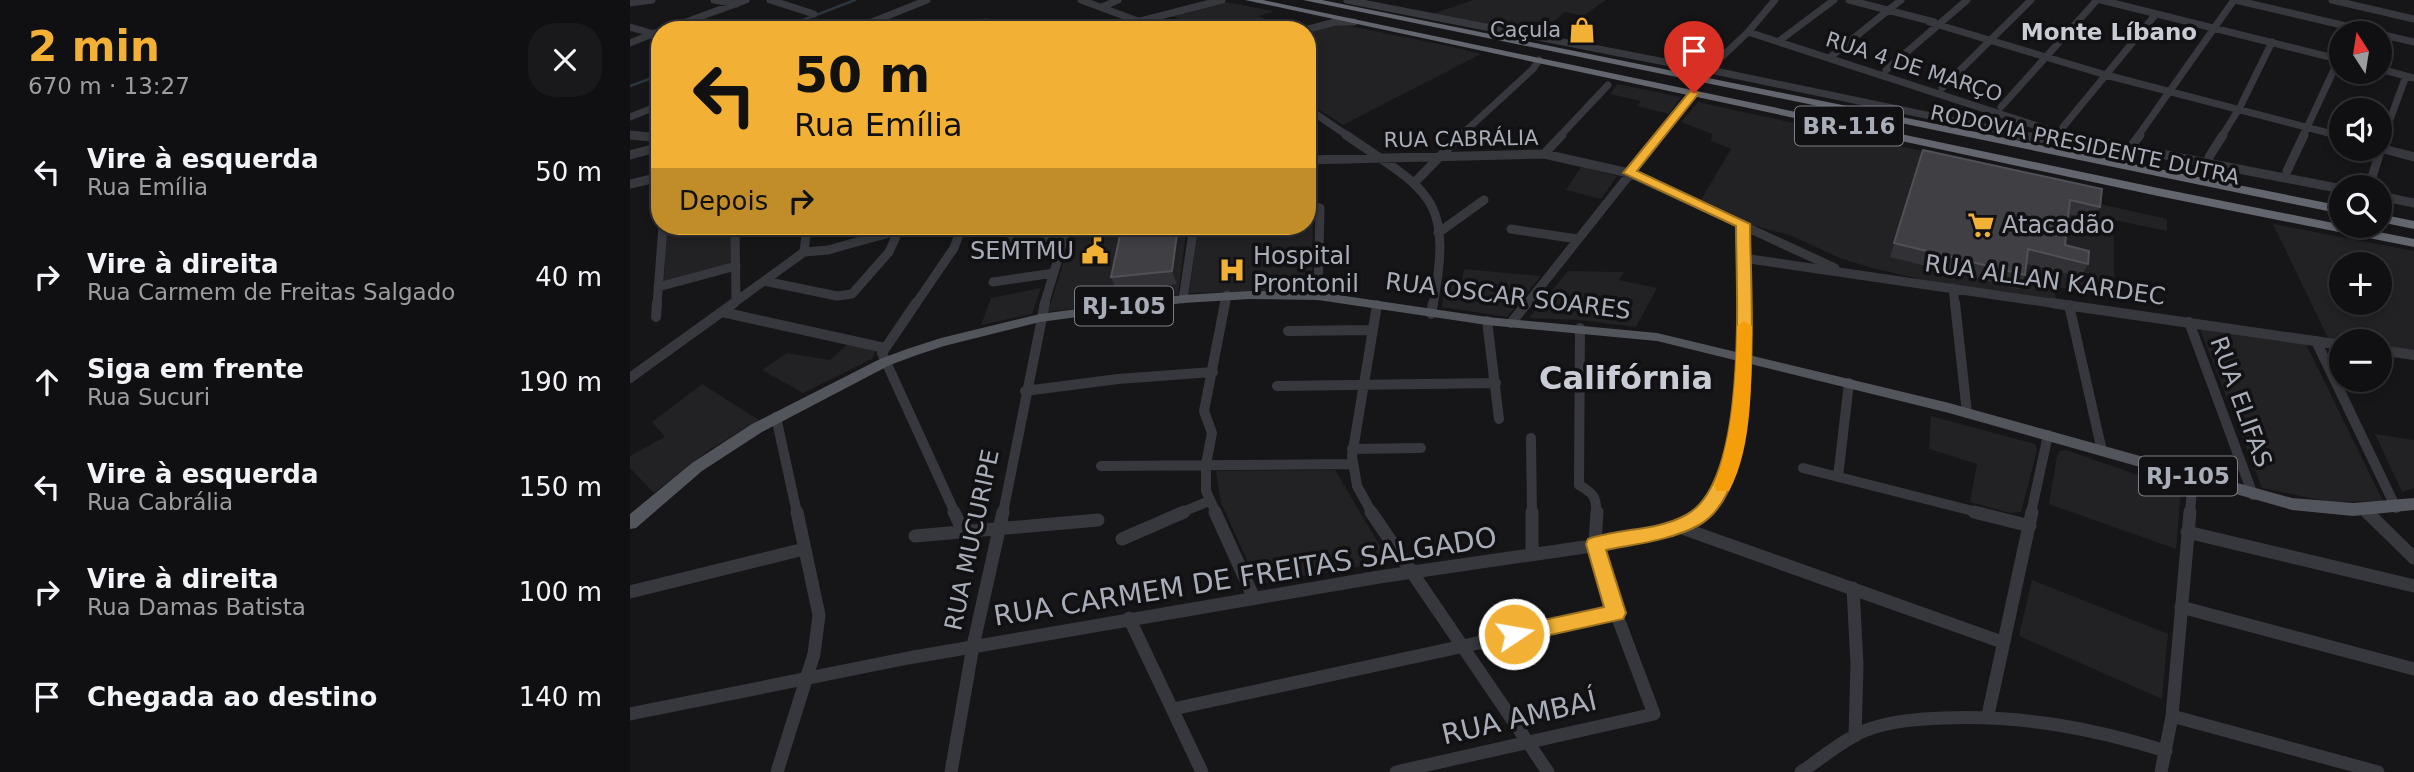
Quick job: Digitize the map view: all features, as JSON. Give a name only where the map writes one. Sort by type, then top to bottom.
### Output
[{"type":"highway","name":"BR-116","points":[[1250,0],[2163,193],[2414,243]]},
{"type":"highway","name":"RODOVIA PRESIDENTE DUTRA","points":[[1287,0],[2329,216]]},
{"type":"highway","name":"RODOVIA PRESIDENTE DUTRA","points":[[1308,0],[2191,180],[2329,205]]},
{"type":"highway","points":[[1384,7],[1405,20]]},
{"type":"highway","points":[[2392,213],[2414,217]]},
{"type":"highway","points":[[2392,220],[2414,225]]},
{"type":"highway","points":[[2392,229],[2414,233]]},
{"type":"main road","name":"RUA OSCAR SOARES","points":[[630,523],[697,467],[776,417],[885,355],[1040,318],[1227,295],[1318,296],[1487,321],[1650,336],[1967,413],[2253,495],[2324,509],[2366,512],[2414,504]]},
{"type":"street","points":[[630,3],[652,0]]},
{"type":"street","points":[[714,0],[736,4]]},
{"type":"street","points":[[691,21],[746,0]]},
{"type":"street","points":[[770,0],[814,14]]},
{"type":"street","points":[[875,21],[928,0]]},
{"type":"street","points":[[1080,0],[1138,21],[1222,0]]},
{"type":"street","points":[[1102,7],[1118,0]]},
{"type":"street","points":[[1347,0],[1696,68]]},
{"type":"street","points":[[1710,70],[1775,0]]},
{"type":"street","points":[[1779,41],[1835,0]]},
{"type":"street","points":[[1849,0],[2329,133]]},
{"type":"street","points":[[1829,58],[1901,0]]},
{"type":"street","points":[[1886,70],[1967,0]]},
{"type":"street","points":[[1942,88],[2031,0]]},
{"type":"street","points":[[1983,128],[2099,0],[2329,55]]},
{"type":"street","points":[[2120,0],[2329,55]]},
{"type":"street","points":[[2133,144],[2234,0],[2329,22]]},
{"type":"street","points":[[2332,0],[2414,19]]},
{"type":"street","points":[[1311,13],[1325,19],[1324,24]]},
{"type":"street","points":[[2063,127],[2156,14]]},
{"type":"street","points":[[1316,27],[1354,22]]},
{"type":"street","points":[[630,27],[651,29]]},
{"type":"street","name":"RUA 4 DE MARÇO","points":[[1748,32],[1998,110],[2070,137]]},
{"type":"street","points":[[630,43],[651,36]]},
{"type":"street","points":[[2392,37],[2414,42]]},
{"type":"street","points":[[2209,157],[2239,109],[2272,42]]},
{"type":"street","points":[[1415,182],[1437,157],[1533,69],[1539,60]]},
{"type":"street","points":[[1710,70],[1711,77],[1718,84]]},
{"type":"street","points":[[1678,75],[1710,70],[1983,128],[2042,138],[2070,137],[2329,187]]},
{"type":"street","points":[[2392,70],[2411,75],[2392,121]]},
{"type":"street","points":[[2287,171],[2329,84]]},
{"type":"street","points":[[1544,154],[1608,85]]},
{"type":"street","points":[[1511,323],[1694,93]]},
{"type":"street","points":[[630,117],[651,109]]},
{"type":"street","points":[[1316,114],[1430,194],[1438,233],[1438,280],[1431,314]]},
{"type":"street","points":[[630,135],[651,137]]},
{"type":"street","points":[[630,155],[651,149]]},
{"type":"street","points":[[2392,151],[2414,157]]},
{"type":"street","name":"RUA CABRÁLIA","points":[[1316,160],[1544,154],[1629,173],[1843,272]]},
{"type":"street","points":[[630,184],[651,179]]},
{"type":"street","points":[[2392,198],[2414,203]]},
{"type":"street","points":[[1438,233],[1484,200]]},
{"type":"street","points":[[1316,205],[1320,208],[1318,296]]},
{"type":"street","name":"RUA CARMEM DE FREITAS SALGADO","points":[[630,714],[808,676],[1129,618],[1253,596],[1595,544],[1679,527],[1708,509],[1720,493],[1729,472],[1737,431],[1745,358],[1743,224]]},
{"type":"street","points":[[1511,229],[1577,239]]},
{"type":"street","points":[[656,317],[665,235]]},
{"type":"street","points":[[735,235],[736,301]]},
{"type":"street","points":[[804,252],[807,235]]},
{"type":"street","points":[[630,378],[804,252],[828,250],[881,235]]},
{"type":"street","points":[[764,281],[837,296],[852,294],[889,252],[897,235]]},
{"type":"street","points":[[885,355],[954,248],[959,235]]},
{"type":"street","points":[[1007,242],[1042,235]]},
{"type":"street","name":"RUA MUCURIPE","points":[[951,772],[972,646],[1000,527],[1040,318],[1065,235]]},
{"type":"street","points":[[1183,299],[1193,235]]},
{"type":"street","name":"RUA ALLAN KARDEC","points":[[1743,258],[2329,343]]},
{"type":"street","points":[[659,287],[736,266]]},
{"type":"street","points":[[993,282],[1054,273]]},
{"type":"street","points":[[1953,288],[1967,413]]},
{"type":"street","points":[[1227,295],[1204,411],[1212,433],[1206,464],[1206,491],[1253,596]]},
{"type":"street","points":[[1377,304],[1352,449],[1352,474],[1362,499],[1548,772]]},
{"type":"street","points":[[2068,305],[2102,451]]},
{"type":"street","points":[[722,312],[885,355]]},
{"type":"street","points":[[1487,321],[1499,419]]},
{"type":"street","name":"RUA ELIFAS","points":[[2189,323],[2253,495]]},
{"type":"street","points":[[1173,709],[1616,613],[1595,544],[1597,501],[1594,494],[1581,488],[1579,480],[1580,328]]},
{"type":"street","points":[[1288,331],[1371,330]]},
{"type":"street","points":[[2316,341],[2396,508]]},
{"type":"street","points":[[2392,352],[2414,355]]},
{"type":"street","points":[[885,355],[963,531]]},
{"type":"street","points":[[1026,391],[1118,379],[1213,372]]},
{"type":"street","points":[[1277,386],[1496,383]]},
{"type":"street","points":[[1838,477],[1849,383]]},
{"type":"street","points":[[776,417],[819,615],[818,637],[808,676],[777,772]]},
{"type":"street","points":[[1988,715],[2048,435]]},
{"type":"street","points":[[1531,438],[1532,553]]},
{"type":"street","points":[[1352,449],[1421,448]]},
{"type":"street","points":[[1101,466],[1350,464]]},
{"type":"street","points":[[1803,468],[2030,526]]},
{"type":"street","points":[[2161,772],[2172,716],[2193,477]]},
{"type":"street","points":[[1122,539],[1209,501]]},
{"type":"street","points":[[2366,512],[2414,558]]},
{"type":"street","points":[[915,536],[1098,520]]},
{"type":"street","points":[[1679,527],[2002,642]]},
{"type":"street","points":[[2187,532],[2414,586]]},
{"type":"street","points":[[630,592],[804,549]]},
{"type":"street","points":[[1853,588],[1857,666],[1855,736]]},
{"type":"street","points":[[2181,607],[2414,669]]},
{"type":"street","name":"RUA AMBAÍ","points":[[1396,772],[1654,714],[1616,613]]},
{"type":"street","points":[[1129,618],[1202,772]]},
{"type":"street","points":[[1801,772],[1855,736],[1887,724],[1988,715],[2073,723],[2166,751]]},
{"type":"street","points":[[2172,716],[2378,772]]},
{"type":"shaded area","points":[[1473,0],[1606,0],[1583,16],[1565,12],[1536,36],[1432,14]]},
{"type":"shaded area","points":[[1226,2],[1274,11],[1259,16],[1269,21],[1185,21],[1172,16]]},
{"type":"shaded area","points":[[1340,24],[1481,54],[1343,125],[1316,108],[1316,70],[1319,68],[1316,66],[1316,29]]},
{"type":"shaded area","points":[[1617,84],[1681,97],[1669,114],[1637,106],[1641,101],[1610,94]]},
{"type":"shaded area","points":[[1698,102],[2097,189],[2100,204],[2167,219],[2167,231],[2114,220],[2114,295],[2054,287],[2056,301],[1951,286],[1872,268],[1840,258],[1792,236],[1742,222],[1701,200],[1731,149],[1711,141],[1712,134],[1681,122]]},
{"type":"shaded area","points":[[1581,167],[1617,176],[1601,199],[1566,190]]},
{"type":"shaded area","points":[[2273,224],[2329,235],[2329,238],[2346,238],[2414,251],[2414,351],[2392,348],[2392,329],[2329,329],[2329,340]]},
{"type":"shaded area","points":[[666,235],[736,235],[739,263],[664,283]]},
{"type":"shaded area","points":[[1072,235],[1186,235],[1178,295],[1048,312]]},
{"type":"shaded area","points":[[1313,235],[1312,293],[1189,293],[1197,237]]},
{"type":"shaded area","points":[[1464,269],[1541,276],[1507,317],[1442,307],[1446,281],[1462,282]]},
{"type":"shaded area","points":[[1568,271],[1624,272],[1619,280],[1657,288],[1636,327],[1578,320],[1529,318]]},
{"type":"shaded area","points":[[1041,288],[1032,314],[981,325],[991,298]]},
{"type":"shaded area","points":[[2200,329],[2306,344],[2383,501],[2330,502],[2262,488]]},
{"type":"shaded area","points":[[847,345],[876,350],[872,359],[803,393],[762,370],[787,353],[830,360]]},
{"type":"shaded area","points":[[702,384],[759,420],[709,450],[654,493],[630,468],[630,456],[665,437],[652,422]]},
{"type":"shaded area","points":[[1931,416],[2035,444],[2037,450],[2021,512],[2010,513],[1970,502],[1977,464],[1929,449]]},
{"type":"shaded area","points":[[2375,434],[2414,440],[2414,488],[2402,492]]},
{"type":"shaded area","points":[[2066,450],[2181,490],[2176,549],[2049,504],[2057,456],[2060,451]]},
{"type":"shaded area","points":[[1335,470],[1389,561],[1258,584],[1221,503],[1216,471]]},
{"type":"shaded area","points":[[2032,580],[2168,634],[2162,699],[2019,636]]},
{"type":"building","name":"Atacadão","points":[[1923,150],[2102,189],[2100,207],[2070,200],[2065,245],[2089,251],[2088,264],[2028,249],[2025,275],[1894,243]]},
{"type":"building","points":[[1120,235],[1177,235],[1172,271],[1111,277]]},
{"type":"waterway","points":[[800,21],[855,0]]},
{"type":"waterway","points":[[630,86],[651,78]]},
{"type":"slow traffic","points":[[1723,486],[1733,459],[1743,387],[1744,326]]},
{"type":"place","name":"Caçula","points":[[1582,30]]},
{"type":"place","name":"Atacadão","points":[[1981,225]]},
{"type":"place","name":"SEMTMU","points":[[1095,251]]},
{"type":"place","name":"Hospital Prontonil","points":[[1232,270]]},
{"type":"district","name":"Monte Líbano","points":[[2109,32]]},
{"type":"district","name":"Califórnia","points":[[1626,378]]},
{"type":"route","points":[[1514,634],[1616,613],[1595,544],[1656,533],[1693,520],[1715,501],[1729,472],[1733,459],[1745,358],[1743,224],[1629,173],[1694,93]]}]
